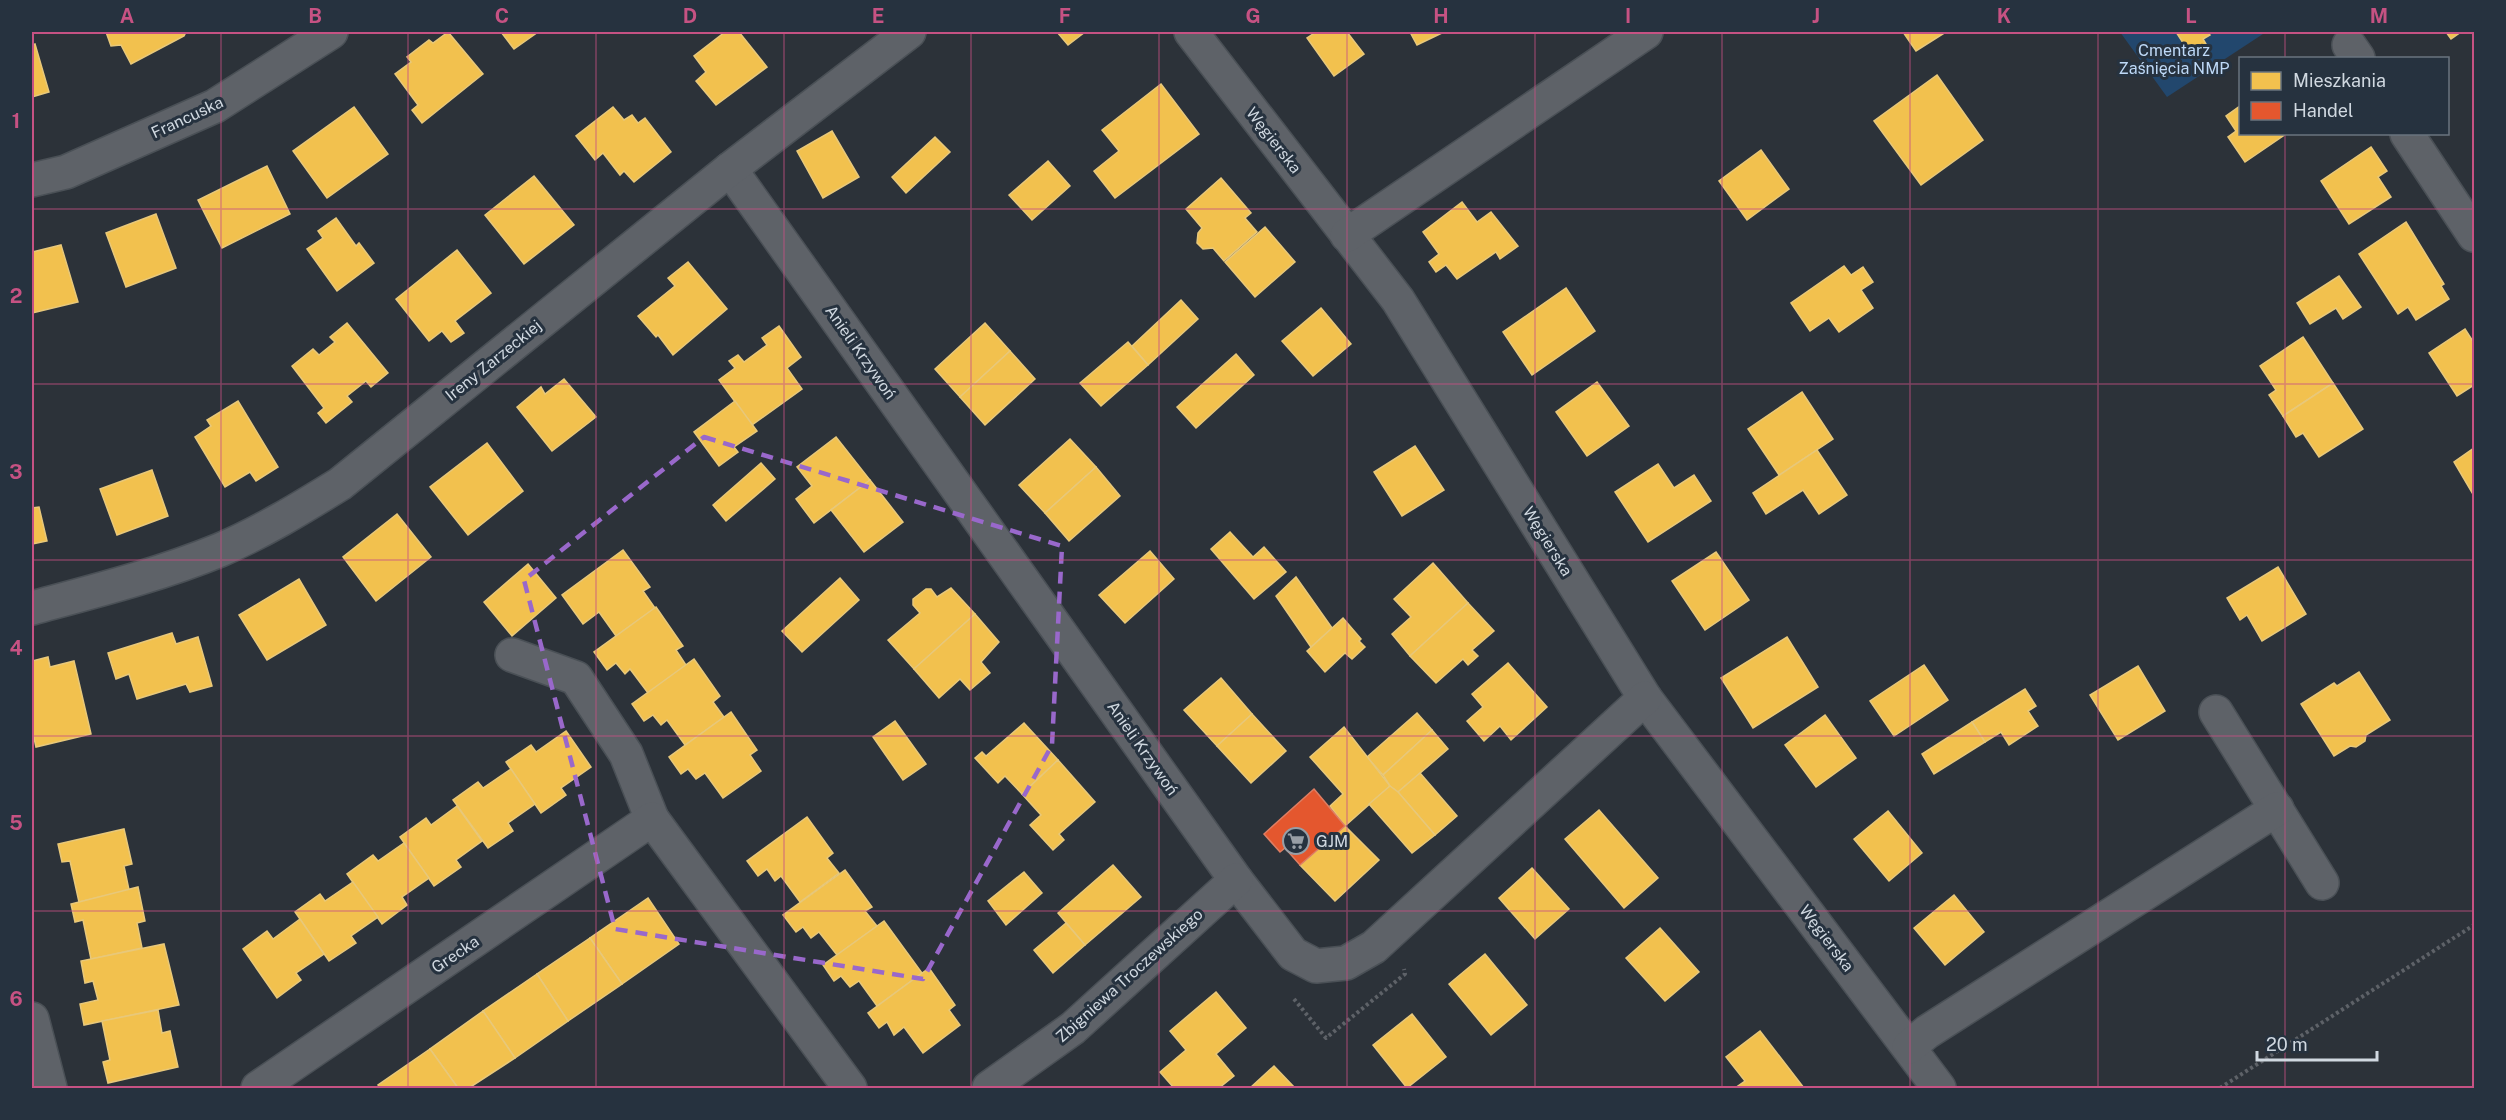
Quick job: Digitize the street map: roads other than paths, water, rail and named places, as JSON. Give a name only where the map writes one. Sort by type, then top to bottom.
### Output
[{"type":"street","name":"Francuska","points":[[32,180],[66,172],[215,106],[331,32]]},
{"type":"street","name":"Ireny Zarzeckiej","points":[[32,608],[147,577],[221,550],[290,515],[340,484],[730,169],[909,32]]},
{"type":"street","name":"Węgierska","points":[[1191,32],[1398,300],[1645,698],[1940,1089]]},
{"type":"street","points":[[1347,234],[1646,32]]},
{"type":"street","points":[[2408,135],[2475,235]]},
{"type":"street","name":"Anieli Krzywoń","points":[[730,169],[1236,879],[1293,954],[1316,966],[1346,963],[1374,947],[1645,698]]},
{"type":"street","points":[[512,655],[576,678],[626,754],[652,819],[849,1089]]},
{"type":"street","points":[[2216,712],[2322,883]]},
{"type":"street","points":[[1909,1047],[1927,1032],[2277,809]]},
{"type":"street","name":"Grecka","points":[[258,1089],[652,819]]},
{"type":"street","name":"Zbigniewa Troczewskiego","points":[[989,1089],[1073,1028],[1236,879]]},
{"type":"street","points":[[32,1019],[50,1089]]},
{"type":"place","name":"GJM","points":[[1296,841]]},
{"type":"park label","name":"Cmentarz Zaśnięcia NMP","points":[[2174,59]]}]
